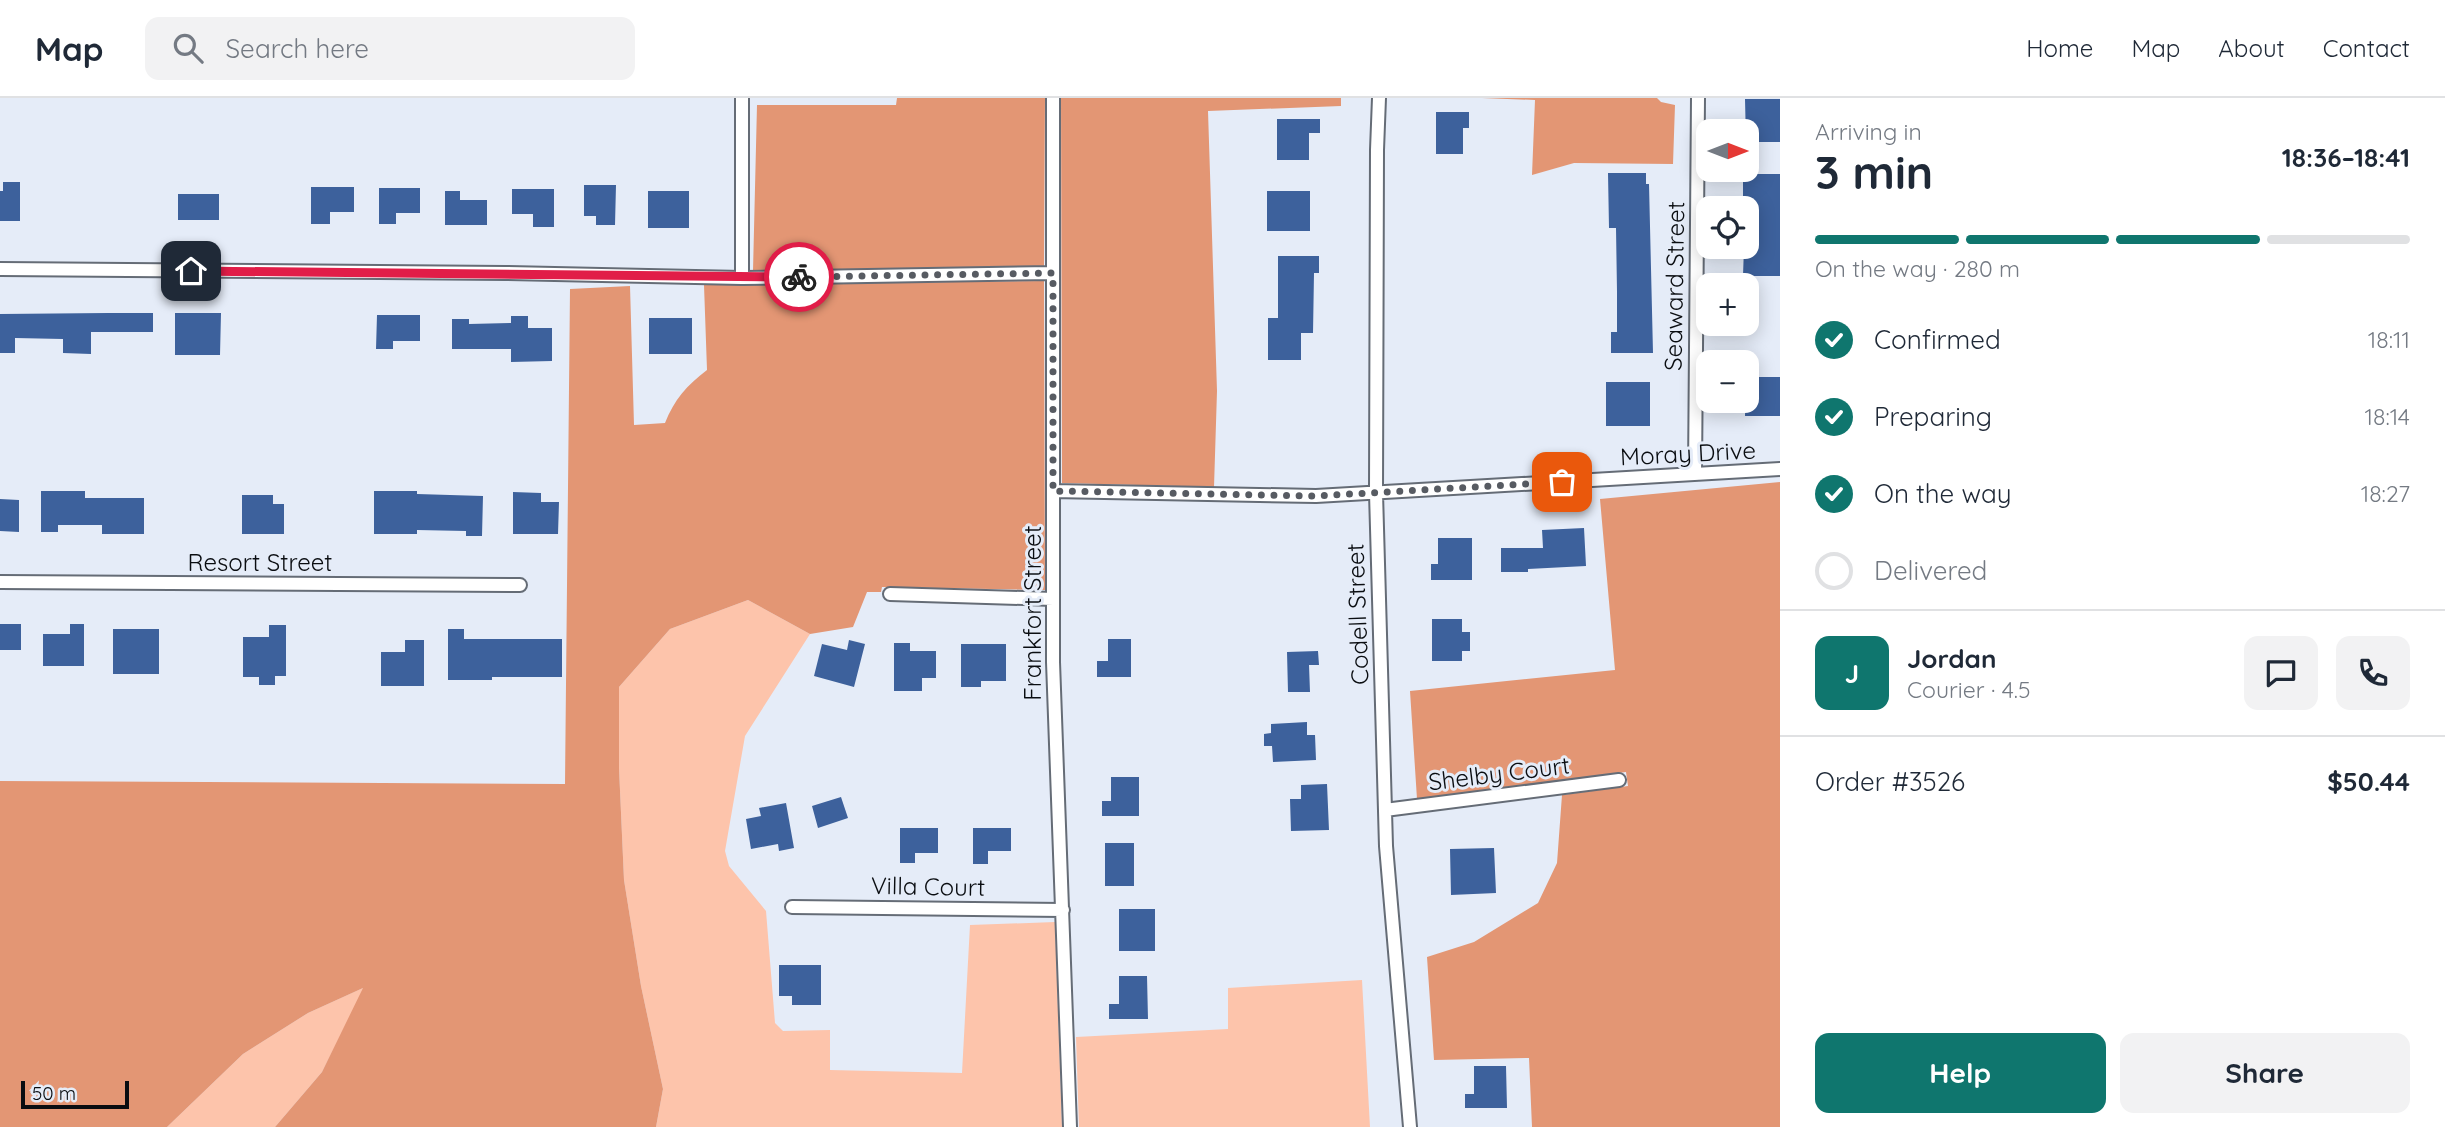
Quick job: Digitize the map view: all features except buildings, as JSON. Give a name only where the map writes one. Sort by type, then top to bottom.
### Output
[{"type":"street","points":[[742,98],[742,278]]},
{"type":"street","name":"Frankfort Street","points":[[1053,98],[1053,662],[1070,1127]]},
{"type":"street","name":"Codell Street","points":[[1379,98],[1376,493],[1386,846],[1410,1127]]},
{"type":"street","name":"Seaward Street","points":[[1695,474],[1698,98]]},
{"type":"street","points":[[0,269],[505,272],[742,278],[1053,273]]},
{"type":"street","name":"Moray Drive","points":[[1053,491],[1316,496],[1780,469]]},
{"type":"street","name":"Resort Street","points":[[0,582],[520,584]]},
{"type":"street","points":[[890,594],[1053,599]]},
{"type":"street","name":"Shelby Court","points":[[1385,810],[1619,780]]},
{"type":"street","name":"Villa Court","points":[[792,907],[1063,910]]},
{"type":"shaded area","points":[[897,98],[1045,98],[1044,266],[753,271],[757,105],[896,105]]},
{"type":"shaded area","points":[[1061,98],[1341,98],[1341,106],[1208,111],[1217,391],[1214,487],[1062,483]]},
{"type":"shaded area","points":[[1482,98],[1657,98],[1661,102],[1675,105],[1673,164],[1574,163],[1532,175],[1535,100]]},
{"type":"shaded area","points":[[1044,281],[1045,590],[882,587],[881,592],[867,592],[853,627],[810,634],[748,600],[670,629],[619,687],[624,880],[641,986],[663,1089],[656,1127],[275,1127],[322,1072],[363,988],[308,1013],[243,1054],[167,1127],[0,1127],[0,781],[565,784],[570,289],[630,286],[634,425],[665,423],[682,394],[707,370],[704,285]]},
{"type":"shaded area","points":[[1780,482],[1780,1127],[1532,1127],[1529,1058],[1434,1060],[1427,957],[1474,942],[1538,903],[1557,863],[1562,795],[1628,786],[1626,772],[1417,799],[1410,691],[1615,670],[1600,499]]},
{"type":"shaded area","points":[[748,600],[810,634],[745,736],[725,851],[729,866],[766,911],[775,1023],[783,1031],[830,1030],[830,1070],[962,1073],[970,925],[1055,922],[1062,1127],[656,1127],[663,1089],[641,986],[624,880],[619,687],[670,629]]},
{"type":"shaded area","points":[[1362,980],[1370,1127],[1079,1127],[1076,1037],[1228,1029],[1228,988]]},
{"type":"shaded area","points":[[365,987],[322,1072],[275,1127],[167,1127],[243,1054],[308,1013]]},
{"type":"way so far","points":[[799,277],[1053,273],[1053,491],[1316,496],[1562,482]]},
{"type":"route","points":[[191,271],[799,277]]}]
